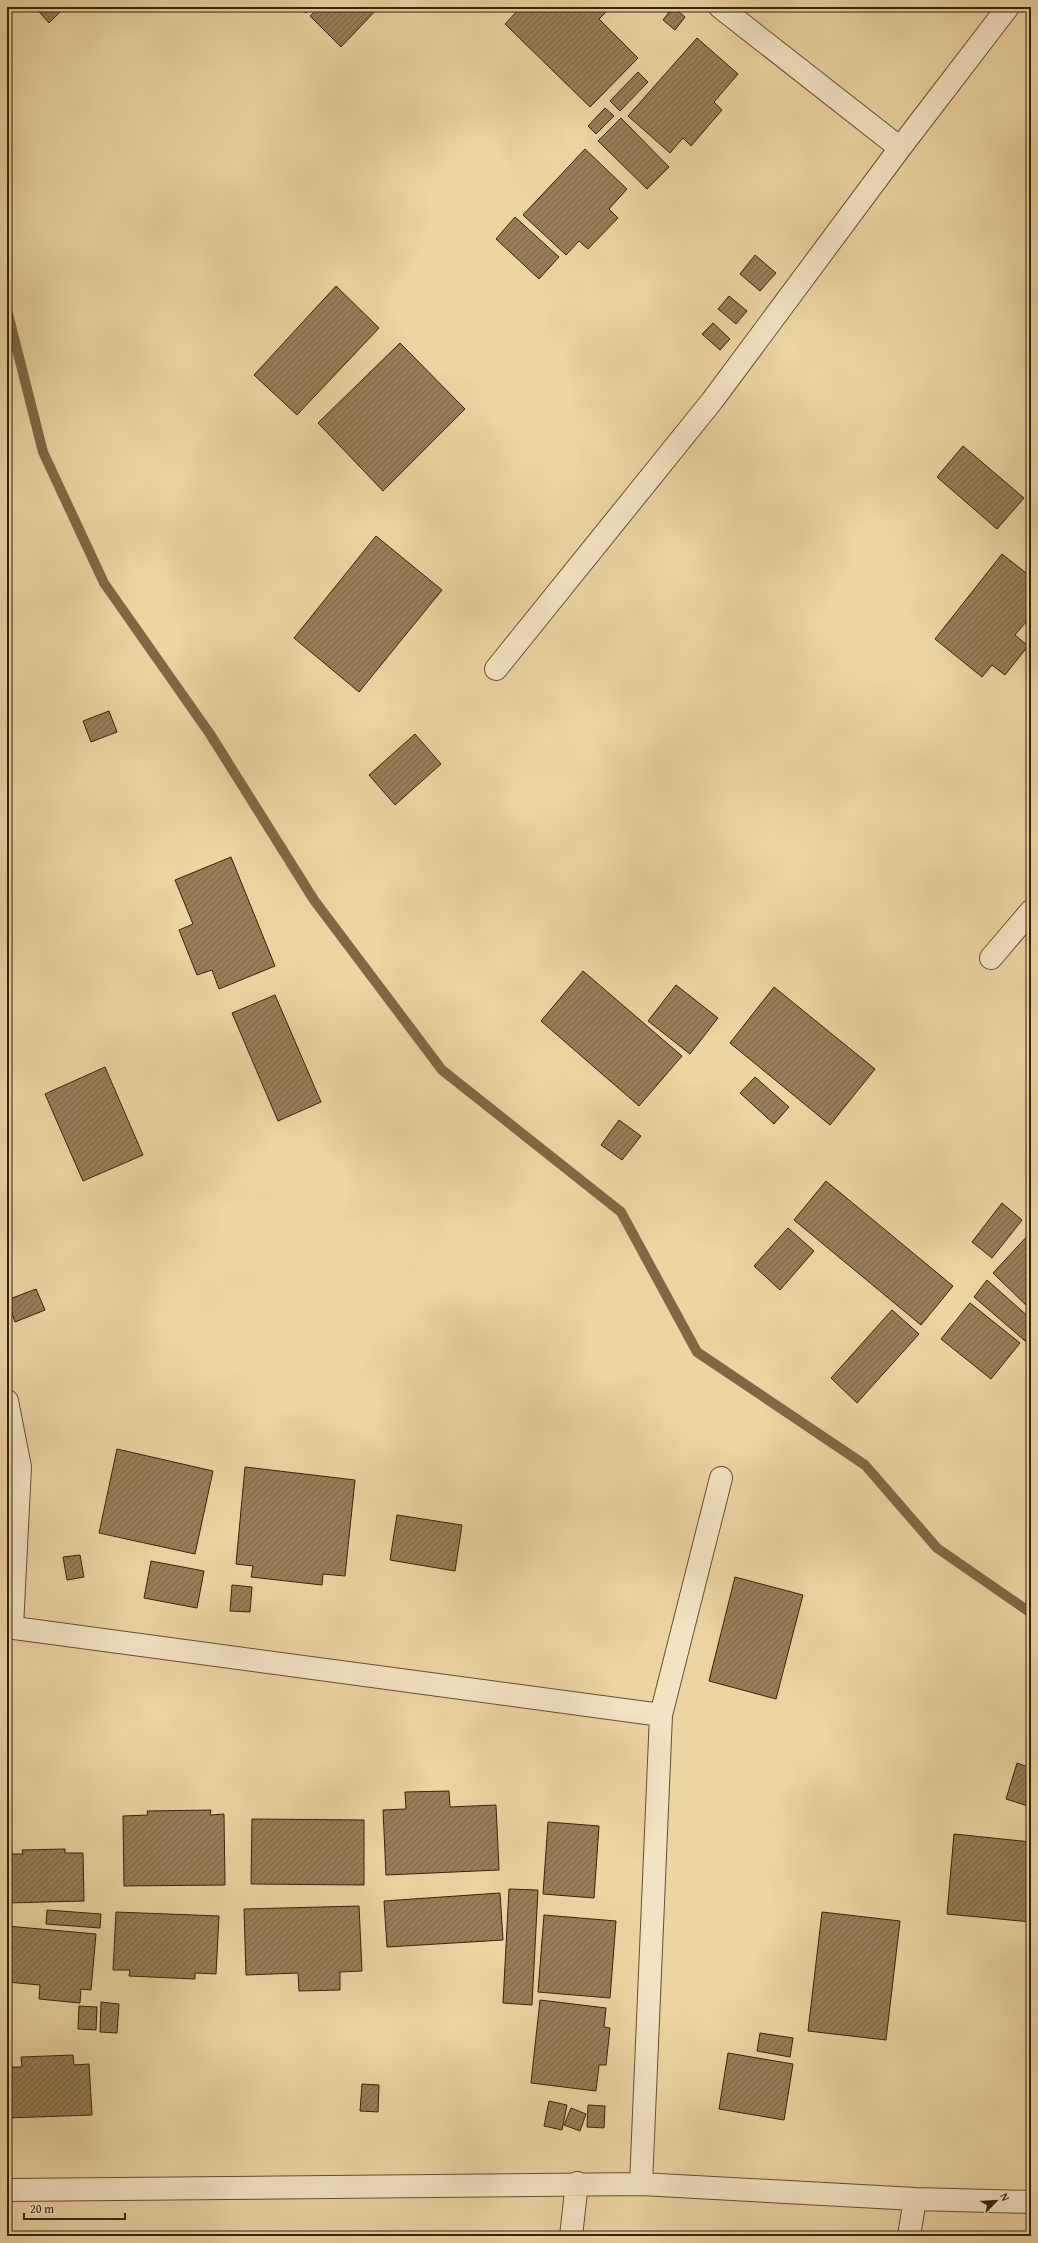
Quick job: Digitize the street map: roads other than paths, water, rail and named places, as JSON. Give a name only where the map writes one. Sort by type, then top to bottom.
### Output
[{"type":"street","points":[[720,7],[900,148]]},
{"type":"street","points":[[496,669],[712,402],[900,148],[1008,7]]},
{"type":"street","points":[[991,958],[1031,911]]},
{"type":"street","points":[[7,1401],[20,1467],[10,1627],[661,1715]]},
{"type":"street","points":[[641,2184],[661,1715],[721,1478]]},
{"type":"street","points":[[571,2236],[577,2183]]},
{"type":"street","points":[[8,2194],[577,2183],[641,2184],[915,2199],[1031,2202]]},
{"type":"street","points":[[909,2236],[915,2199]]},
{"type":"waterway","points":[[7,310],[43,452],[104,583],[210,734],[314,900],[442,1070],[621,1212],[697,1352],[865,1465],[937,1548],[1031,1613]]}]
